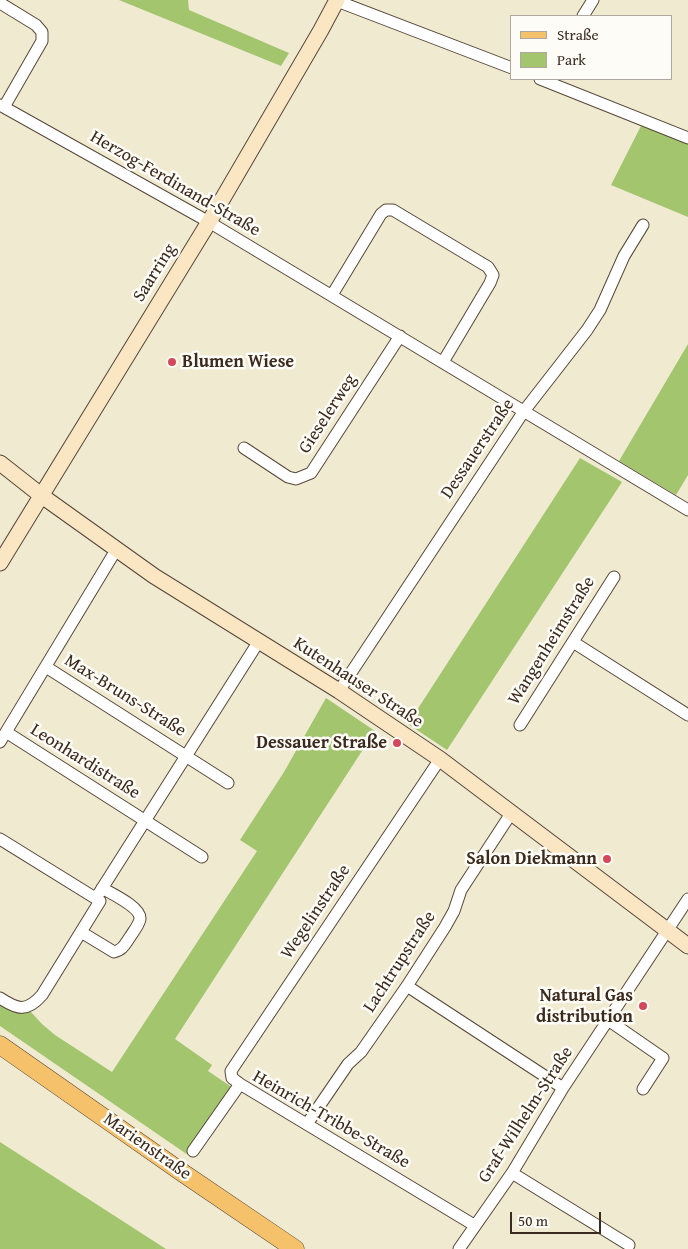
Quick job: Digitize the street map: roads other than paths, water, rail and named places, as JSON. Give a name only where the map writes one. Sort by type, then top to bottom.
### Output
[{"type":"main road","name":"Marienstraße","points":[[0,1045],[295,1249]]},
{"type":"street","points":[[337,0],[510,67]]},
{"type":"street","name":"Saarring","points":[[0,563],[208,222],[317,38],[337,0]]},
{"type":"street","points":[[584,15],[593,0]]},
{"type":"street","points":[[0,3],[36,25],[42,32],[42,41],[2,106]]},
{"type":"street","points":[[545,80],[688,138]]},
{"type":"street","name":"Herzog-Ferdinand-Straße","points":[[2,106],[208,222],[332,295],[688,510]]},
{"type":"street","points":[[332,295],[381,214],[386,210],[393,210],[456,248],[488,268],[493,274],[490,283],[443,362]]},
{"type":"street","name":"Dessauerstraße","points":[[339,691],[524,411],[587,330],[600,310],[624,256],[643,225]]},
{"type":"street","name":"Gieselerweg","points":[[244,448],[288,477],[296,479],[311,473],[400,336]]},
{"type":"street","name":"Kutenhauser Straße","points":[[0,464],[116,550],[339,691],[440,759],[688,946]]},
{"type":"street","points":[[3,737],[116,550]]},
{"type":"street","name":"Wangenheimstraße","points":[[520,725],[614,577]]},
{"type":"street","points":[[0,998],[19,1008],[27,1007],[42,995],[100,904],[99,893],[258,641]]},
{"type":"street","points":[[573,642],[688,716]]},
{"type":"street","name":"Max-Bruns-Straße","points":[[46,667],[228,782]]},
{"type":"street","name":"Leonhardistraße","points":[[3,737],[202,857]]},
{"type":"street","name":"Wegelinstraße","points":[[240,1084],[232,1078],[231,1071],[440,759]]},
{"type":"street","name":"Lachtrupstraße","points":[[307,1124],[348,1064],[361,1052],[446,927],[461,890],[512,812]]},
{"type":"street","points":[[0,839],[99,893],[134,907],[139,912],[140,920],[120,951],[114,952],[82,932]]},
{"type":"street","name":"Graf-Wilhelm-Straße","points":[[459,1249],[512,1173],[563,1088],[688,899]]},
{"type":"street","points":[[407,986],[563,1088]]},
{"type":"street","points":[[608,1020],[663,1058],[643,1088]]},
{"type":"street","name":"Heinrich-Tribbe-Straße","points":[[193,1152],[240,1084],[474,1225]]},
{"type":"street","points":[[512,1173],[629,1245]]},
{"type":"place","name":"Blumen Wiese","points":[[172,362]]},
{"type":"place","name":"Dessauer Straße","points":[[397,743]]},
{"type":"place","name":"Salon Diekmann","points":[[607,859]]},
{"type":"place","name":"Natural Gas distribution","points":[[643,1006]]}]
